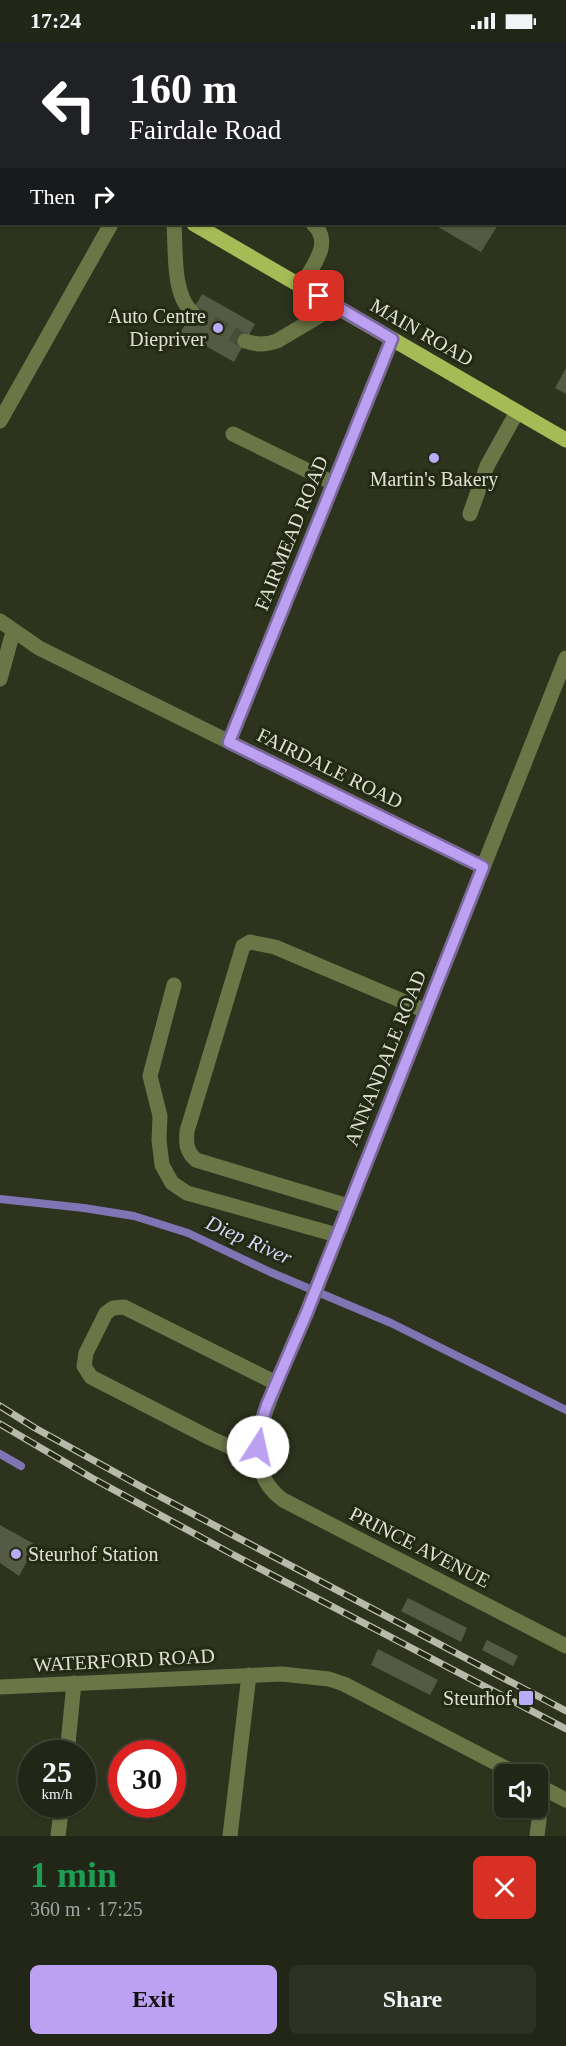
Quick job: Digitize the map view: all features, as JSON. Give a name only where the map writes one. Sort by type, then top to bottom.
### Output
[{"type":"main road","name":"MAIN ROAD","points":[[196,225],[566,440]]},
{"type":"street","points":[[0,421],[110,225]]},
{"type":"street","points":[[174,225],[178,284],[185,306],[192,312]]},
{"type":"street","points":[[301,286],[320,253],[323,239],[320,230],[314,225]]},
{"type":"street","points":[[245,341],[267,345],[336,306]]},
{"type":"street","name":"FAIRMEAD ROAD","points":[[229,742],[392,339]]},
{"type":"street","points":[[470,514],[487,466],[517,412]]},
{"type":"street","points":[[233,434],[333,483]]},
{"type":"street","name":"FAIRDALE ROAD","points":[[0,621],[39,648],[483,867]]},
{"type":"street","points":[[0,679],[13,632]]},
{"type":"street","name":"ANNANDALE ROAD","points":[[263,1475],[258,1447],[260,1426],[566,658]]},
{"type":"street","points":[[348,1206],[196,1160],[186,1146],[187,1131],[243,946],[250,942],[275,947],[426,1011]]},
{"type":"street","points":[[174,985],[150,1076],[160,1116],[159,1151],[162,1165],[172,1183],[187,1193],[337,1235]]},
{"type":"street","points":[[260,1460],[210,1438],[91,1377],[84,1366],[86,1353],[106,1313],[113,1308],[124,1307],[276,1383]]},
{"type":"street","name":"PRINCE AVENUE","points":[[263,1475],[271,1489],[283,1500],[566,1646]]},
{"type":"street","name":"WATERFORD ROAD","points":[[0,1687],[303,1675],[338,1682],[498,1764]]},
{"type":"street","points":[[230,1836],[249,1676]]},
{"type":"street","points":[[68,1740],[74,1683]]},
{"type":"street","points":[[548,1790],[566,1800]]},
{"type":"street","points":[[58,1836],[60,1818]]},
{"type":"street","points":[[537,1836],[538,1818]]},
{"type":"building","points":[[435,225],[498,225],[481,252]]},
{"type":"building","name":"Auto Centre Diepriver","points":[[202,294],[255,324],[234,362],[181,332]]},
{"type":"building","points":[[566,368],[566,394],[555,388]]},
{"type":"building","name":"Steurhof Station","points":[[0,1525],[36,1545],[19,1576],[0,1563]]},
{"type":"building","points":[[408,1598],[467,1628],[461,1642],[401,1611]]},
{"type":"building","points":[[487,1640],[518,1656],[513,1666],[482,1650]]},
{"type":"building","points":[[378,1649],[438,1680],[430,1695],[371,1665]]},
{"type":"waterway","name":"Diep River","points":[[0,1199],[134,1216],[188,1233],[270,1272],[391,1323],[566,1410]]},
{"type":"waterway","points":[[0,1454],[21,1466]]},
{"type":"tunnel","points":[[192,312],[245,341]]},
{"type":"railway","points":[[0,1406],[140,1486],[566,1711]]},
{"type":"railway","points":[[0,1424],[92,1478],[230,1553],[566,1729]]},
{"type":"place","name":"Auto Centre Diepriver","points":[[218,328]]},
{"type":"place","name":"Martin's Bakery","points":[[434,458]]},
{"type":"place","name":"Steurhof Station","points":[[16,1554]]},
{"type":"place","name":"Steurhof","points":[[526,1698]]},
{"type":"route","points":[[258,1447],[260,1426],[267,1405],[307,1312],[483,867],[229,742],[392,339],[319,296]]}]
